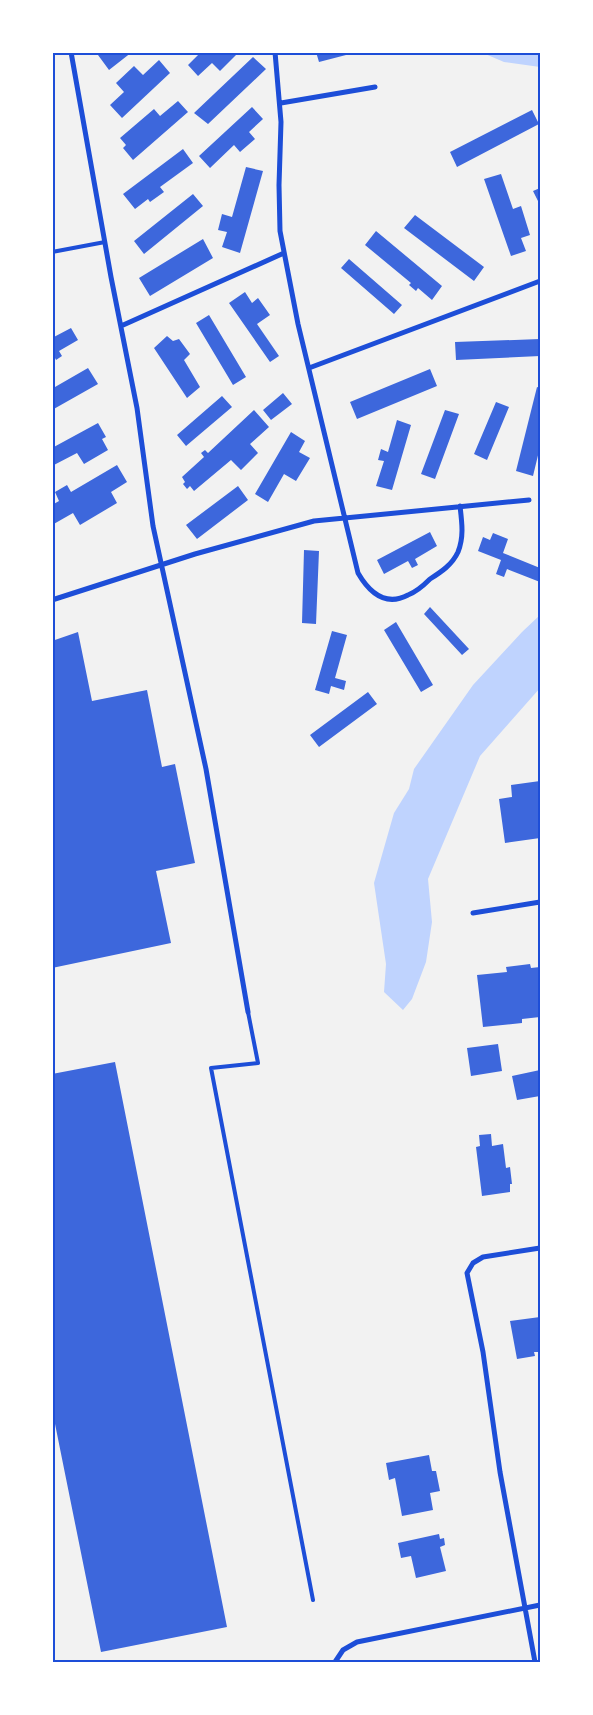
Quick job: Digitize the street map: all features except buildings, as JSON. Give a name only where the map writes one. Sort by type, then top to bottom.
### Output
[{"type":"street","points":[[71,52],[137,408],[153,526],[206,769],[248,1012]]},
{"type":"street","points":[[275,52],[281,103],[280,230],[298,324],[358,573],[367,588],[381,598],[397,599],[409,595],[449,566],[457,554],[463,537],[460,506]]},
{"type":"street","points":[[281,103],[374,87]]},
{"type":"street","points":[[121,326],[284,252]]},
{"type":"street","points":[[309,368],[540,281]]},
{"type":"street","points":[[52,600],[195,554],[314,521],[529,500]]},
{"type":"street","points":[[473,913],[540,902]]},
{"type":"street","points":[[536,1662],[500,1472],[483,1352],[467,1273],[473,1263],[483,1257],[540,1248]]},
{"type":"street","points":[[335,1662],[343,1650],[357,1642],[540,1605]]},
{"type":"lane","points":[[52,252],[105,242]]},
{"type":"lane","points":[[248,1012],[258,1063],[211,1068],[313,1600]]},
{"type":"water","points":[[483,53],[540,53],[540,67],[504,62]]},
{"type":"water","points":[[540,615],[540,688],[480,756],[428,879],[432,922],[426,962],[412,999],[403,1010],[384,992],[386,964],[374,883],[394,813],[409,789],[414,769],[473,685]]}]
